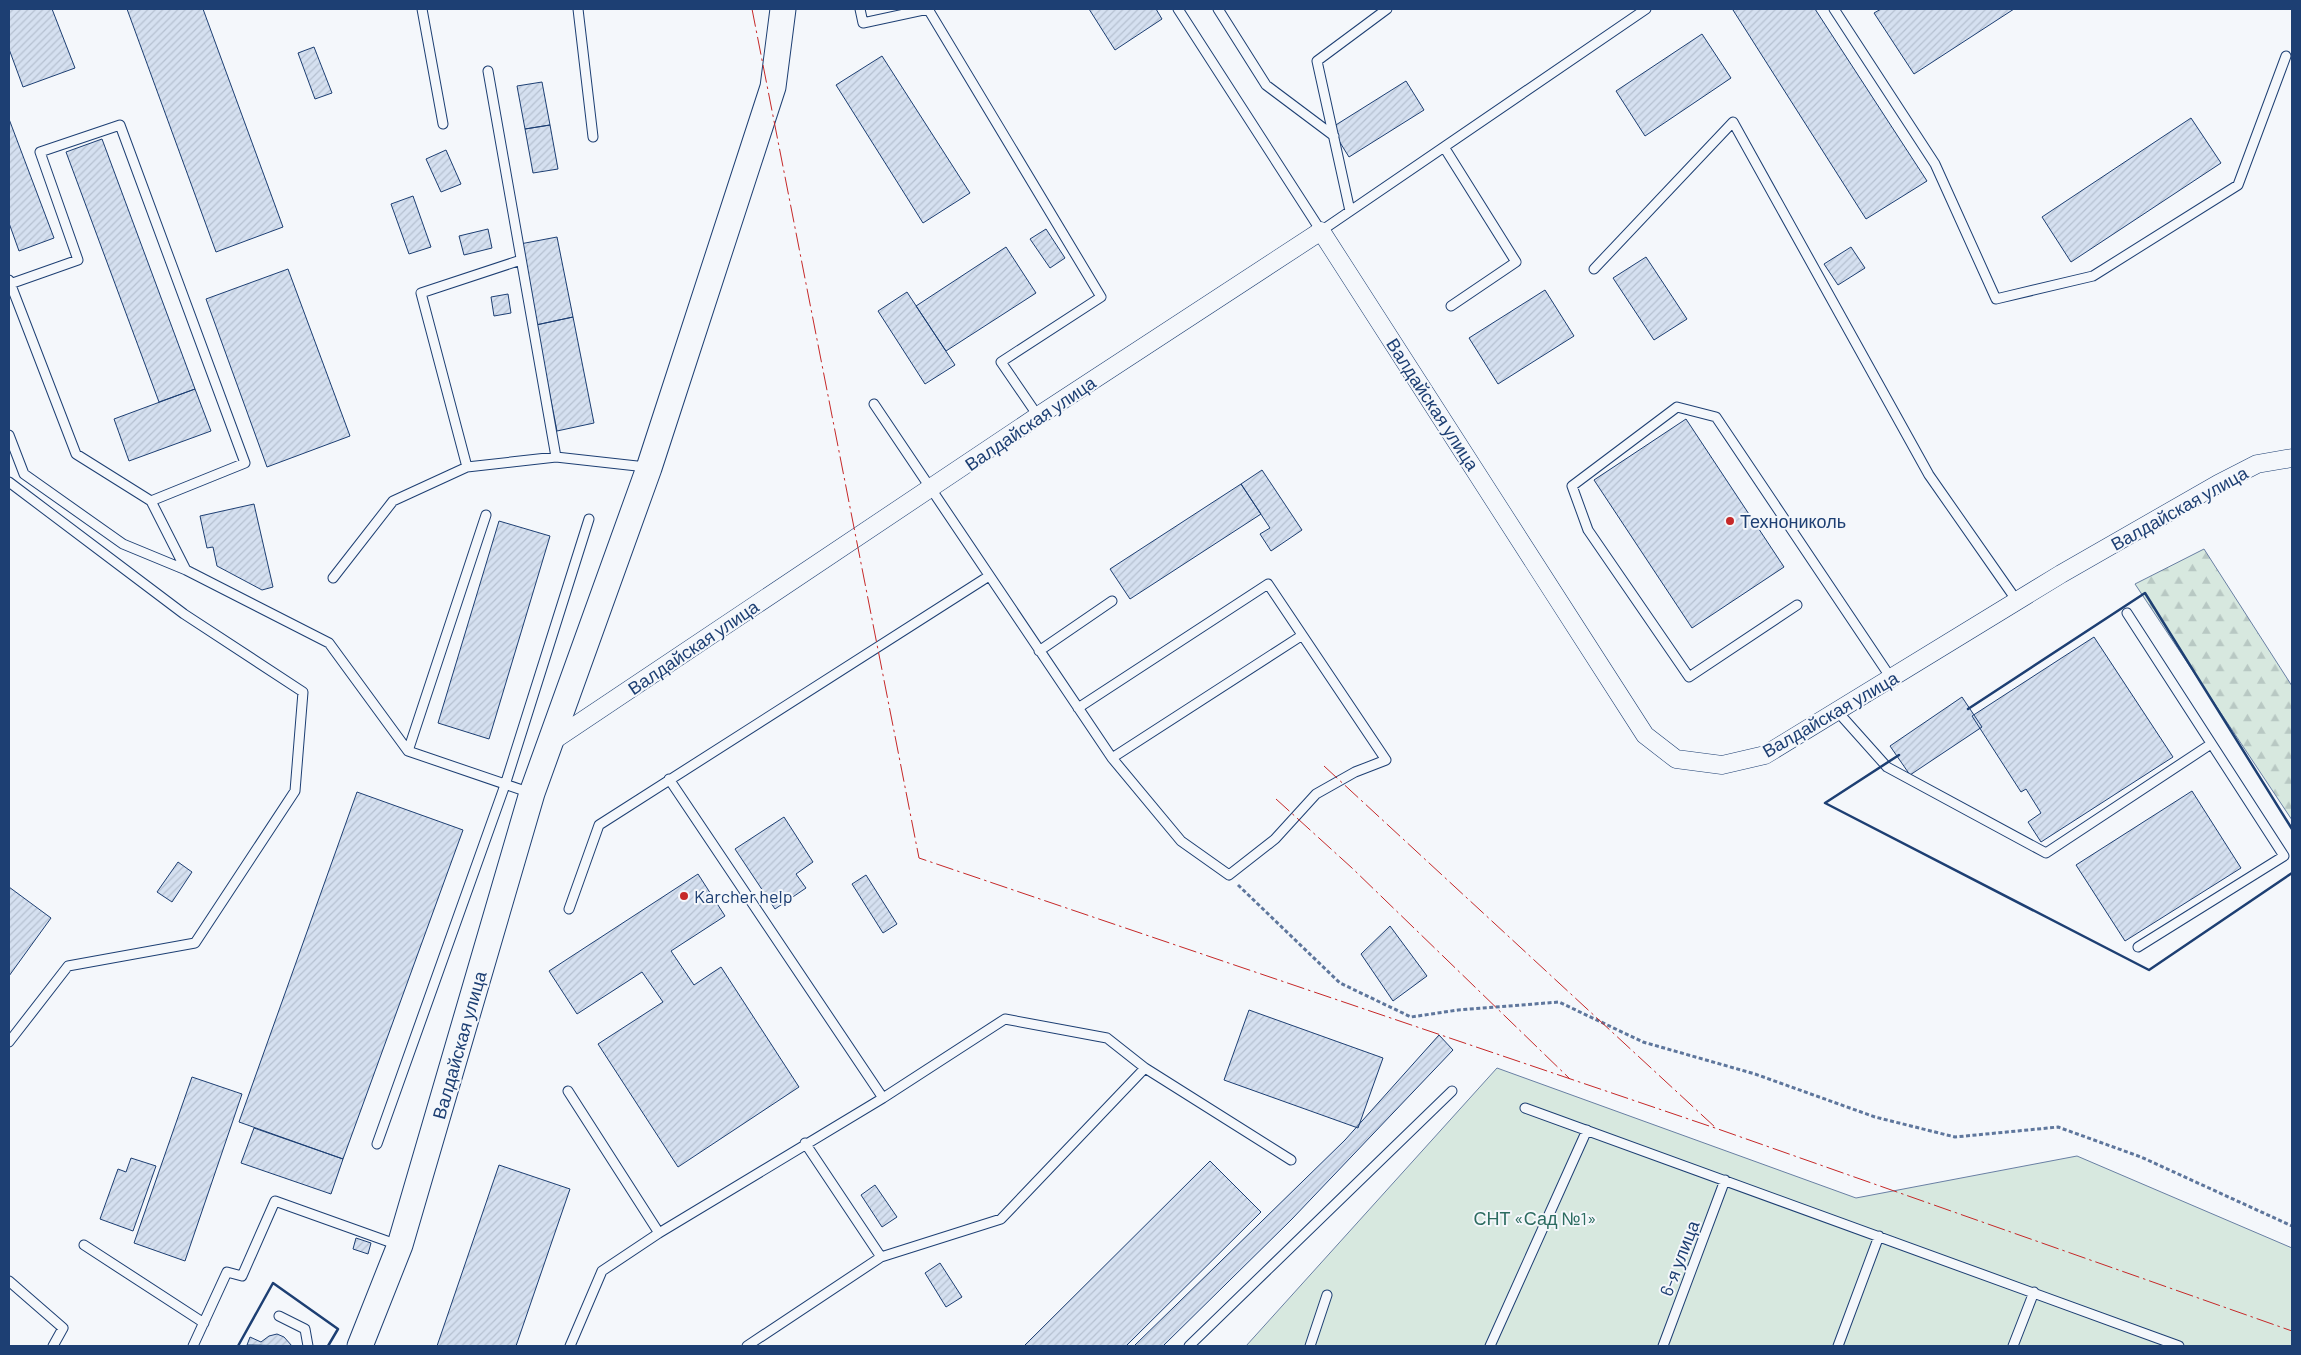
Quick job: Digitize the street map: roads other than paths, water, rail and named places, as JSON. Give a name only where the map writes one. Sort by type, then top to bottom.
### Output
[{"type":"street","name":"Валдайская улица","points":[[360,1346],[400,1245],[532,793],[649,468],[773,87],[783,9]]},
{"type":"street","name":"Валдайская улица","points":[[551,742],[1038,416],[1321,231],[1645,735],[1676,759],[1722,765],[1765,755],[2017,601],[2218,484],[2257,464],[2292,458]]},
{"type":"lane","points":[[422,9],[442,124]]},
{"type":"lane","points":[[578,9],[593,137]]},
{"type":"lane","points":[[860,9],[863,24],[928,9],[1101,296],[1001,362],[1038,416]]},
{"type":"lane","points":[[1178,9],[1321,231],[1640,10]]},
{"type":"lane","points":[[1218,9],[1266,85],[1334,136]]},
{"type":"lane","points":[[1350,211],[1317,61],[1387,9]]},
{"type":"lane","points":[[1834,9],[1935,164],[1996,299],[2093,276],[2238,185],[2286,56]]},
{"type":"lane","points":[[488,71],[556,457]]},
{"type":"lane","points":[[1594,269],[1733,122],[1929,475],[2017,601]]},
{"type":"lane","points":[[152,501],[245,463],[120,125],[40,152],[78,260],[10,282],[76,454],[152,501],[186,570]]},
{"type":"lane","points":[[1444,147],[1516,262],[1451,306]]},
{"type":"lane","points":[[467,467],[421,293],[521,260]]},
{"type":"lane","points":[[874,404],[930,489],[1039,651],[1112,758],[1181,841],[1229,876],[1275,839],[1316,794],[1354,772],[1386,760],[1301,636],[1268,584],[1078,708]]},
{"type":"lane","points":[[1797,605],[1690,677],[1588,530],[1572,486],[1677,407],[1716,417],[1891,678]]},
{"type":"lane","points":[[9,435],[24,474],[123,544],[186,570],[329,643],[408,751],[532,793]]},
{"type":"lane","points":[[333,578],[393,501],[467,467],[556,457],[649,468]]},
{"type":"lane","points":[[9,482],[184,614],[304,692],[295,792],[195,943],[68,966],[9,1042]]},
{"type":"lane","points":[[408,751],[486,515]]},
{"type":"lane","points":[[377,1144],[505,784],[589,519]]},
{"type":"lane","points":[[569,909],[599,825],[989,576]]},
{"type":"lane","points":[[1039,651],[1112,601]]},
{"type":"lane","points":[[2127,613],[2284,856],[2138,947]]},
{"type":"lane","points":[[1112,758],[1301,636]]},
{"type":"lane","points":[[1837,711],[1887,766],[2046,854],[2211,744]]},
{"type":"lane","points":[[669,779],[883,1098]]},
{"type":"lane","points":[[570,1346],[602,1271],[659,1233],[805,1143],[883,1098],[1005,1019],[1107,1038],[1145,1068],[1291,1160]]},
{"type":"lane","points":[[747,1346],[882,1257],[1001,1219],[1145,1068]]},
{"type":"lane","points":[[568,1091],[659,1233]]},
{"type":"lane","points":[[1189,1346],[1452,1091]]},
{"type":"lane","points":[[1525,1108],[2179,1346]]},
{"type":"lane","points":[[1490,1346],[1587,1130]]},
{"type":"lane","points":[[805,1143],[882,1257]]},
{"type":"lane","name":"6-я улица","points":[[1663,1346],[1725,1180]]},
{"type":"lane","points":[[194,1346],[227,1272],[242,1276],[274,1201],[400,1245]]},
{"type":"lane","points":[[1838,1346],[1879,1236]]},
{"type":"lane","points":[[84,1245],[204,1323]]},
{"type":"lane","points":[[9,1281],[63,1328],[53,1346]]},
{"type":"lane","points":[[2013,1346],[2034,1292]]},
{"type":"lane","points":[[1310,1346],[1327,1295]]},
{"type":"lane","points":[[279,1316],[305,1329],[308,1346]]},
{"type":"place","name":"Технониколь","points":[[1730,521]]},
{"type":"place","name":"Karcher help","points":[[684,896]]},
{"type":"park label","name":"СНТ «Сад №1»","points":[[1535,1218]]}]
